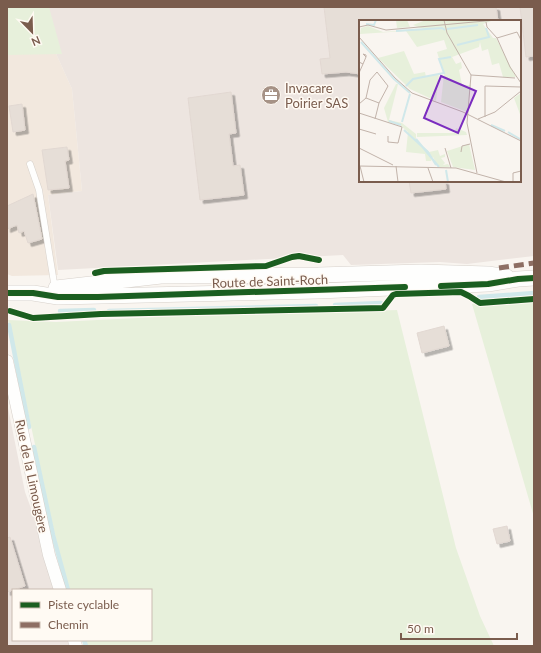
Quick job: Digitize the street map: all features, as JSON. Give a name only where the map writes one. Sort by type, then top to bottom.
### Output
[{"type":"street","name":"Route de Saint-Roch","points":[[33,293],[161,276],[318,275],[421,272],[488,274],[518,279]]},
{"type":"street","name":"Route de Saint-Roch","points":[[7,293],[33,293],[58,297],[71,297],[318,291],[488,284],[534,278]]},
{"type":"street","name":"Rue de la Limougère","points":[[7,361],[49,555],[60,589]]},
{"type":"lane","points":[[30,164],[39,190],[55,289]]},
{"type":"shaded area","points":[[7,7],[35,7],[72,89],[82,191],[48,195],[58,275],[12,276],[7,274]]},
{"type":"shaded area","points":[[35,7],[534,7],[534,256],[467,264],[440,262],[351,265],[343,255],[58,270],[48,195],[82,191],[72,89]]},
{"type":"shaded area","points":[[7,403],[25,492],[61,589],[12,589],[12,641],[80,641],[82,646],[7,646]]},
{"type":"green space","points":[[7,7],[49,7],[62,54],[7,55]]},
{"type":"green space","points":[[534,299],[534,517],[472,304]]},
{"type":"green space","points":[[397,310],[456,548],[480,616],[494,646],[86,646],[84,641],[152,641],[152,589],[68,589],[8,320],[56,322],[179,316]]},
{"type":"building","points":[[324,7],[496,7],[498,20],[359,20],[359,74],[346,72],[322,74],[320,59],[330,58]]},
{"type":"building","points":[[520,7],[534,7],[534,56],[526,57]]},
{"type":"building","points":[[231,92],[236,133],[229,134],[233,166],[240,165],[244,195],[200,200],[188,98]]},
{"type":"building","points":[[22,104],[25,130],[13,132],[9,106]]},
{"type":"building","points":[[67,147],[69,160],[65,161],[69,188],[48,190],[42,150]]},
{"type":"building","points":[[409,182],[445,182],[446,189],[411,193]]},
{"type":"building","points":[[33,194],[42,239],[28,243],[24,231],[19,233],[17,225],[7,229],[7,206]]},
{"type":"building","points":[[444,326],[449,346],[422,353],[417,333]]},
{"type":"building","points":[[507,526],[510,541],[497,544],[493,529]]},
{"type":"building","points":[[10,537],[25,586],[12,589],[7,592],[7,538]]},
{"type":"waterway","points":[[479,297],[534,293]]},
{"type":"waterway","points":[[335,305],[381,303]]},
{"type":"waterway","points":[[109,311],[316,306]]},
{"type":"waterway","points":[[60,311],[94,310]]},
{"type":"waterway","points":[[9,325],[29,427]]},
{"type":"waterway","points":[[34,447],[53,535],[68,589]]},
{"type":"waterway","points":[[84,641],[86,646]]},
{"type":"marked path","points":[[499,268],[534,263]]},
{"type":"cycle path","points":[[95,273],[104,271],[266,266],[299,256],[319,260]]},
{"type":"cycle path","points":[[441,286],[488,284],[534,278]]},
{"type":"cycle path","points":[[7,293],[33,293],[58,297],[98,297],[405,287]]},
{"type":"cycle path","points":[[10,311],[33,318],[101,314],[383,308],[393,295],[396,294],[461,292],[480,303],[534,299]]},
{"type":"place","name":"Invacare Poirier SAS","points":[[271,95]]}]
